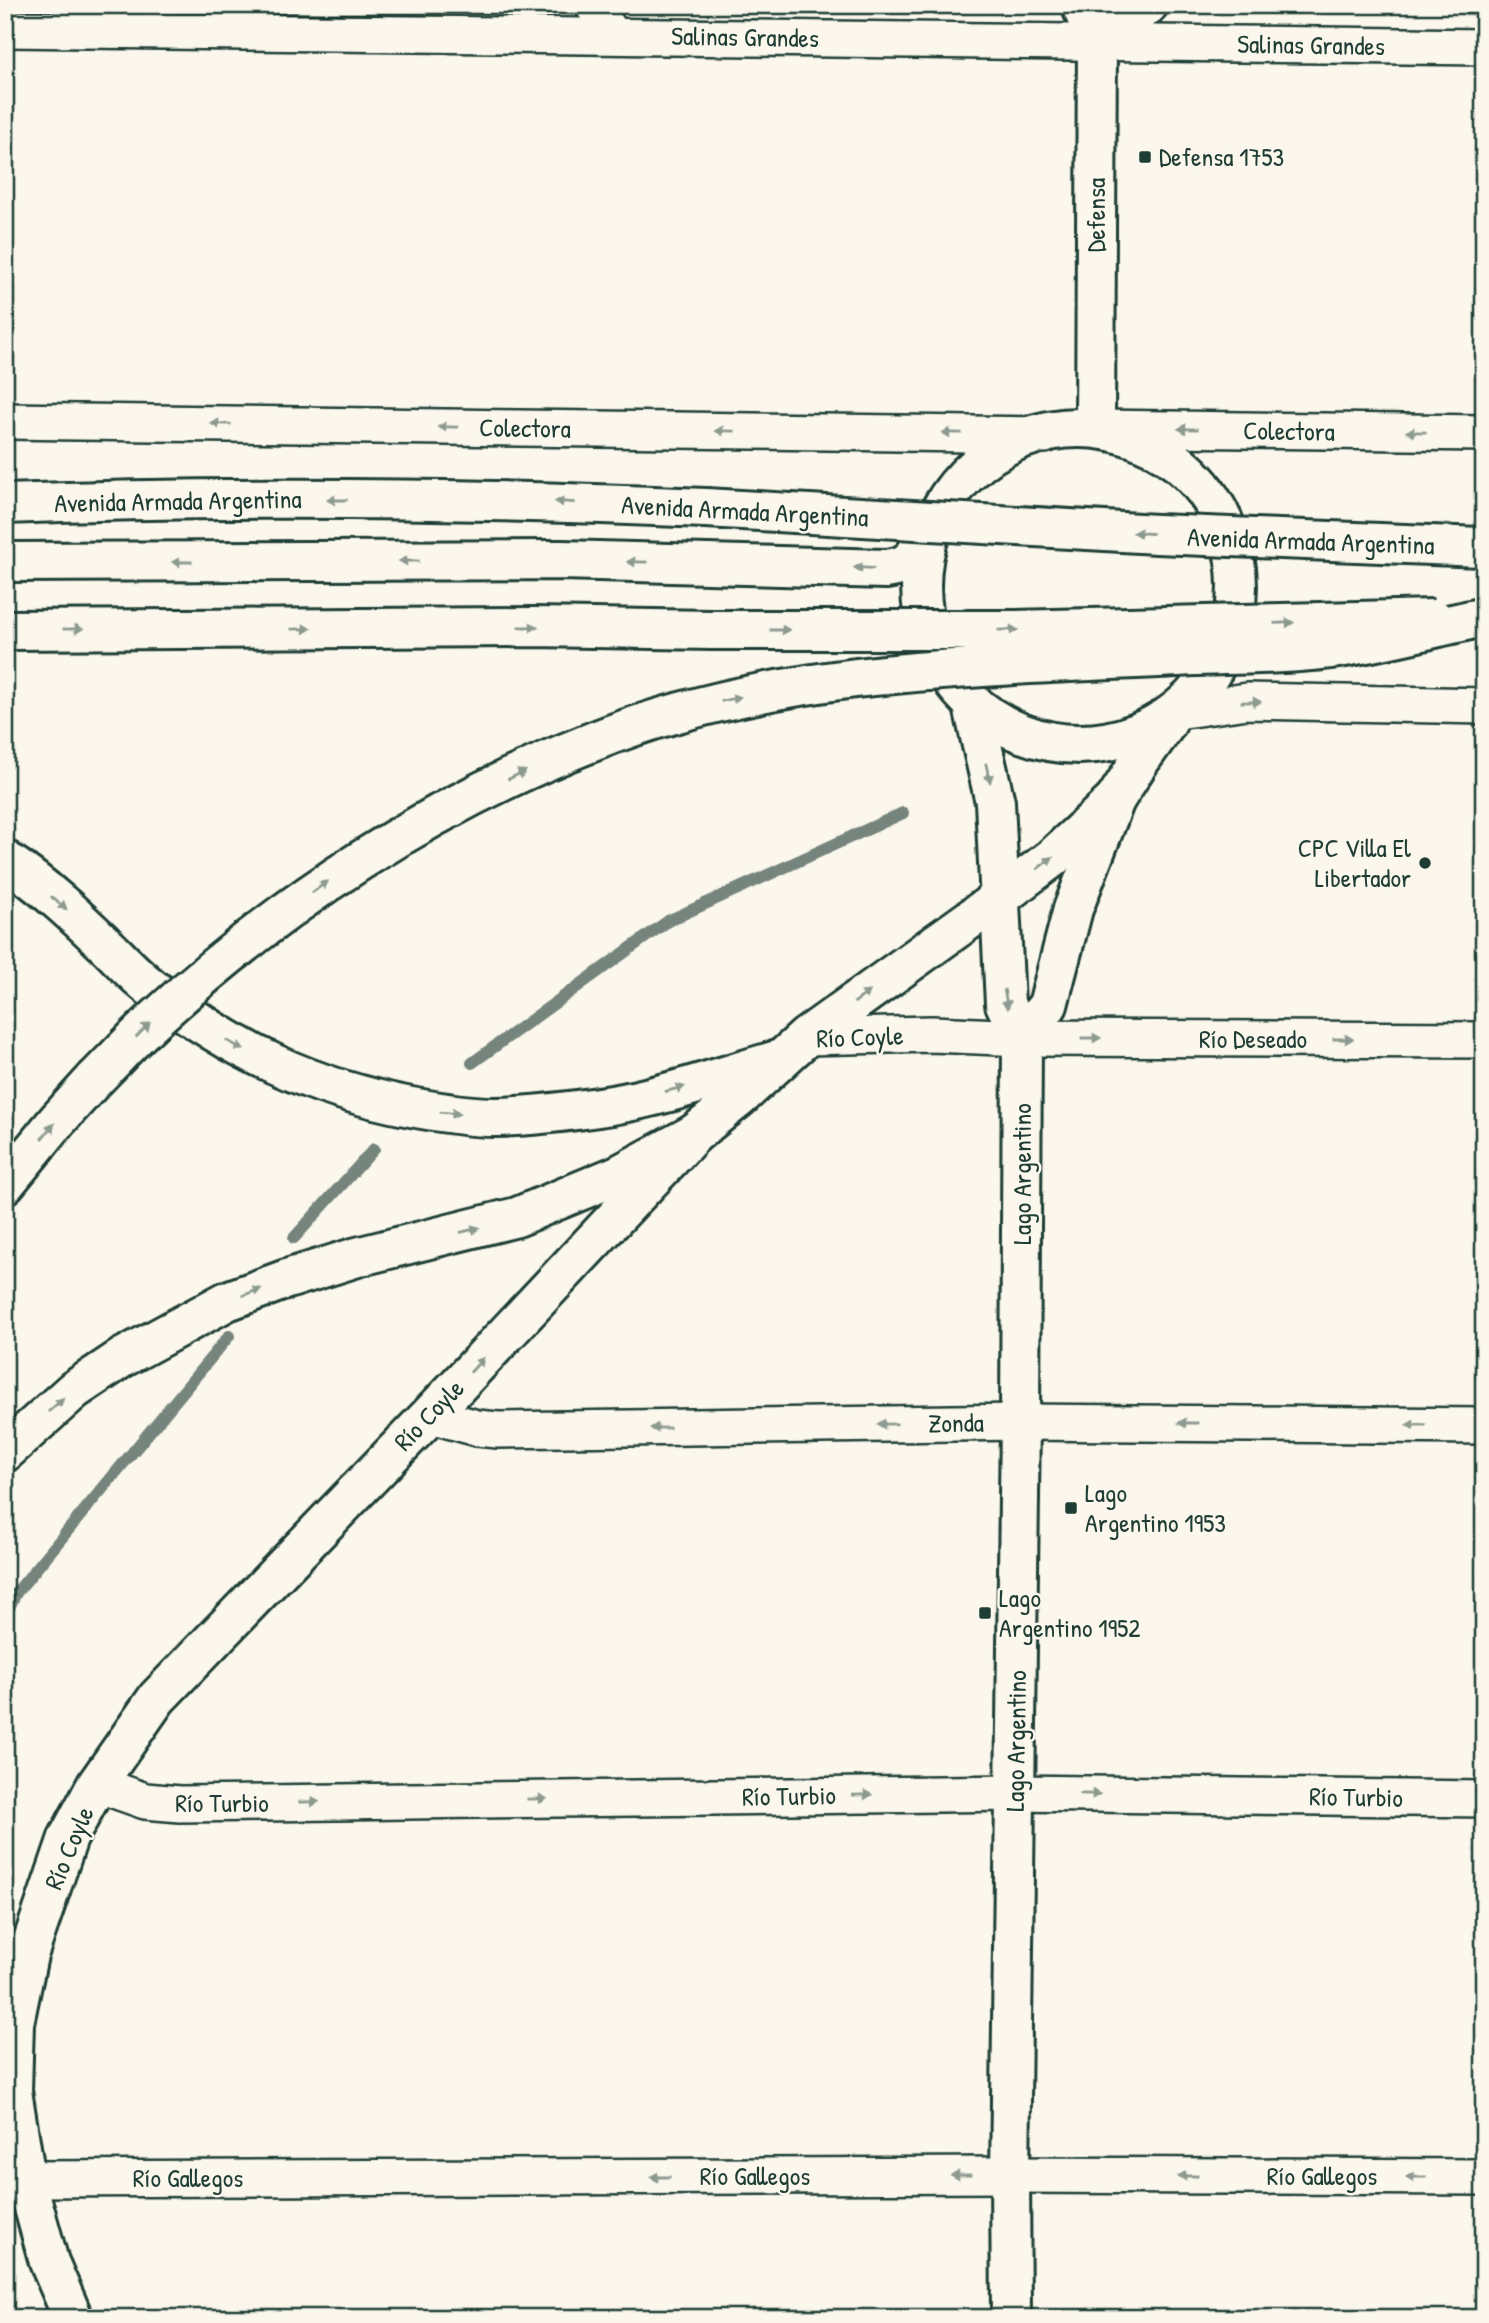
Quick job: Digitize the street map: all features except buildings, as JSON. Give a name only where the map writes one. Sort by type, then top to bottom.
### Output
[{"type":"main road","name":"Defensa","points":[[1082,5],[1097,42],[1095,428]]},
{"type":"main road","points":[[1097,42],[1148,5]]},
{"type":"main road","name":"Lago Argentino","points":[[1022,1038],[1048,1005],[1073,909],[1115,800],[1139,762],[1206,681],[1227,642],[1234,592],[1233,555],[1218,508],[1194,474],[1168,452],[1136,437],[1095,428],[1045,435],[1003,447],[979,460],[956,483],[936,512],[922,545],[924,610],[955,684],[973,706],[1001,723],[1021,731],[1069,742],[1098,742],[1131,736],[1175,716]]},
{"type":"main road","name":"Avenida Armada Argentina","points":[[5,504],[208,500],[527,501],[706,508],[1198,536],[1482,547]]},
{"type":"main road","points":[[5,562],[561,560],[886,569],[901,567],[913,560],[922,545]]},
{"type":"main road","points":[[5,630],[534,626],[712,630],[1015,630],[1482,618]]},
{"type":"main road","points":[[5,1184],[56,1122],[152,1022],[269,924],[335,876],[463,802],[523,771],[593,741],[664,717],[731,699],[855,679],[950,669],[1330,649],[1482,618]]},
{"type":"main road","name":"Lago Argentino","points":[[973,706],[995,802],[1005,1004],[1022,1038],[1010,2175],[1011,2318]]},
{"type":"main road","points":[[5,860],[79,920],[150,987],[207,1029],[254,1055],[309,1080],[379,1101],[440,1113],[493,1117],[551,1113],[614,1104],[680,1088],[794,1048],[1052,858],[1115,800]]},
{"type":"main road","name":"Río Coyle","points":[[73,2318],[49,2262],[26,2179],[12,2091],[14,2023],[28,1955],[50,1888],[68,1838],[97,1784],[157,1698],[430,1415],[694,1134],[794,1048]]},
{"type":"main road","points":[[5,1452],[74,1390],[143,1346],[227,1301],[357,1257],[517,1217],[618,1175],[694,1134]]},
{"type":"street","points":[[593,5],[613,35]]},
{"type":"street","name":"Salinas Grandes","points":[[5,29],[1484,47]]},
{"type":"street","name":"Colectora","points":[[5,421],[1045,435]]},
{"type":"street","name":"Colectora","points":[[1095,428],[1484,433]]},
{"type":"street","points":[[1175,716],[1247,701],[1484,706]]},
{"type":"street","name":"Río Coyle","points":[[794,1048],[932,1034],[1022,1038]]},
{"type":"street","name":"Río Deseado","points":[[1022,1038],[1484,1040]]},
{"type":"street","name":"Zonda","points":[[430,1415],[477,1428],[498,1430],[1020,1422],[1484,1426]]},
{"type":"street","name":"Río Turbio","points":[[97,1784],[145,1801],[180,1804],[1015,1793],[1484,1799]]},
{"type":"street","name":"Río Gallegos","points":[[26,2179],[1010,2175],[1484,2177]]},
{"type":"waterway","points":[[472,1063],[668,921],[903,813]]},
{"type":"waterway","points":[[294,1238],[374,1149]]},
{"type":"waterway","points":[[5,1616],[16,1593],[229,1336]]},
{"type":"place","name":"Defensa 1753","points":[[1145,157]]},
{"type":"place","name":"CPC Villa El Libertador","points":[[1425,863]]},
{"type":"place","name":"Lago Argentino 1953","points":[[1071,1508]]},
{"type":"place","name":"Lago Argentino 1952","points":[[985,1613]]}]
